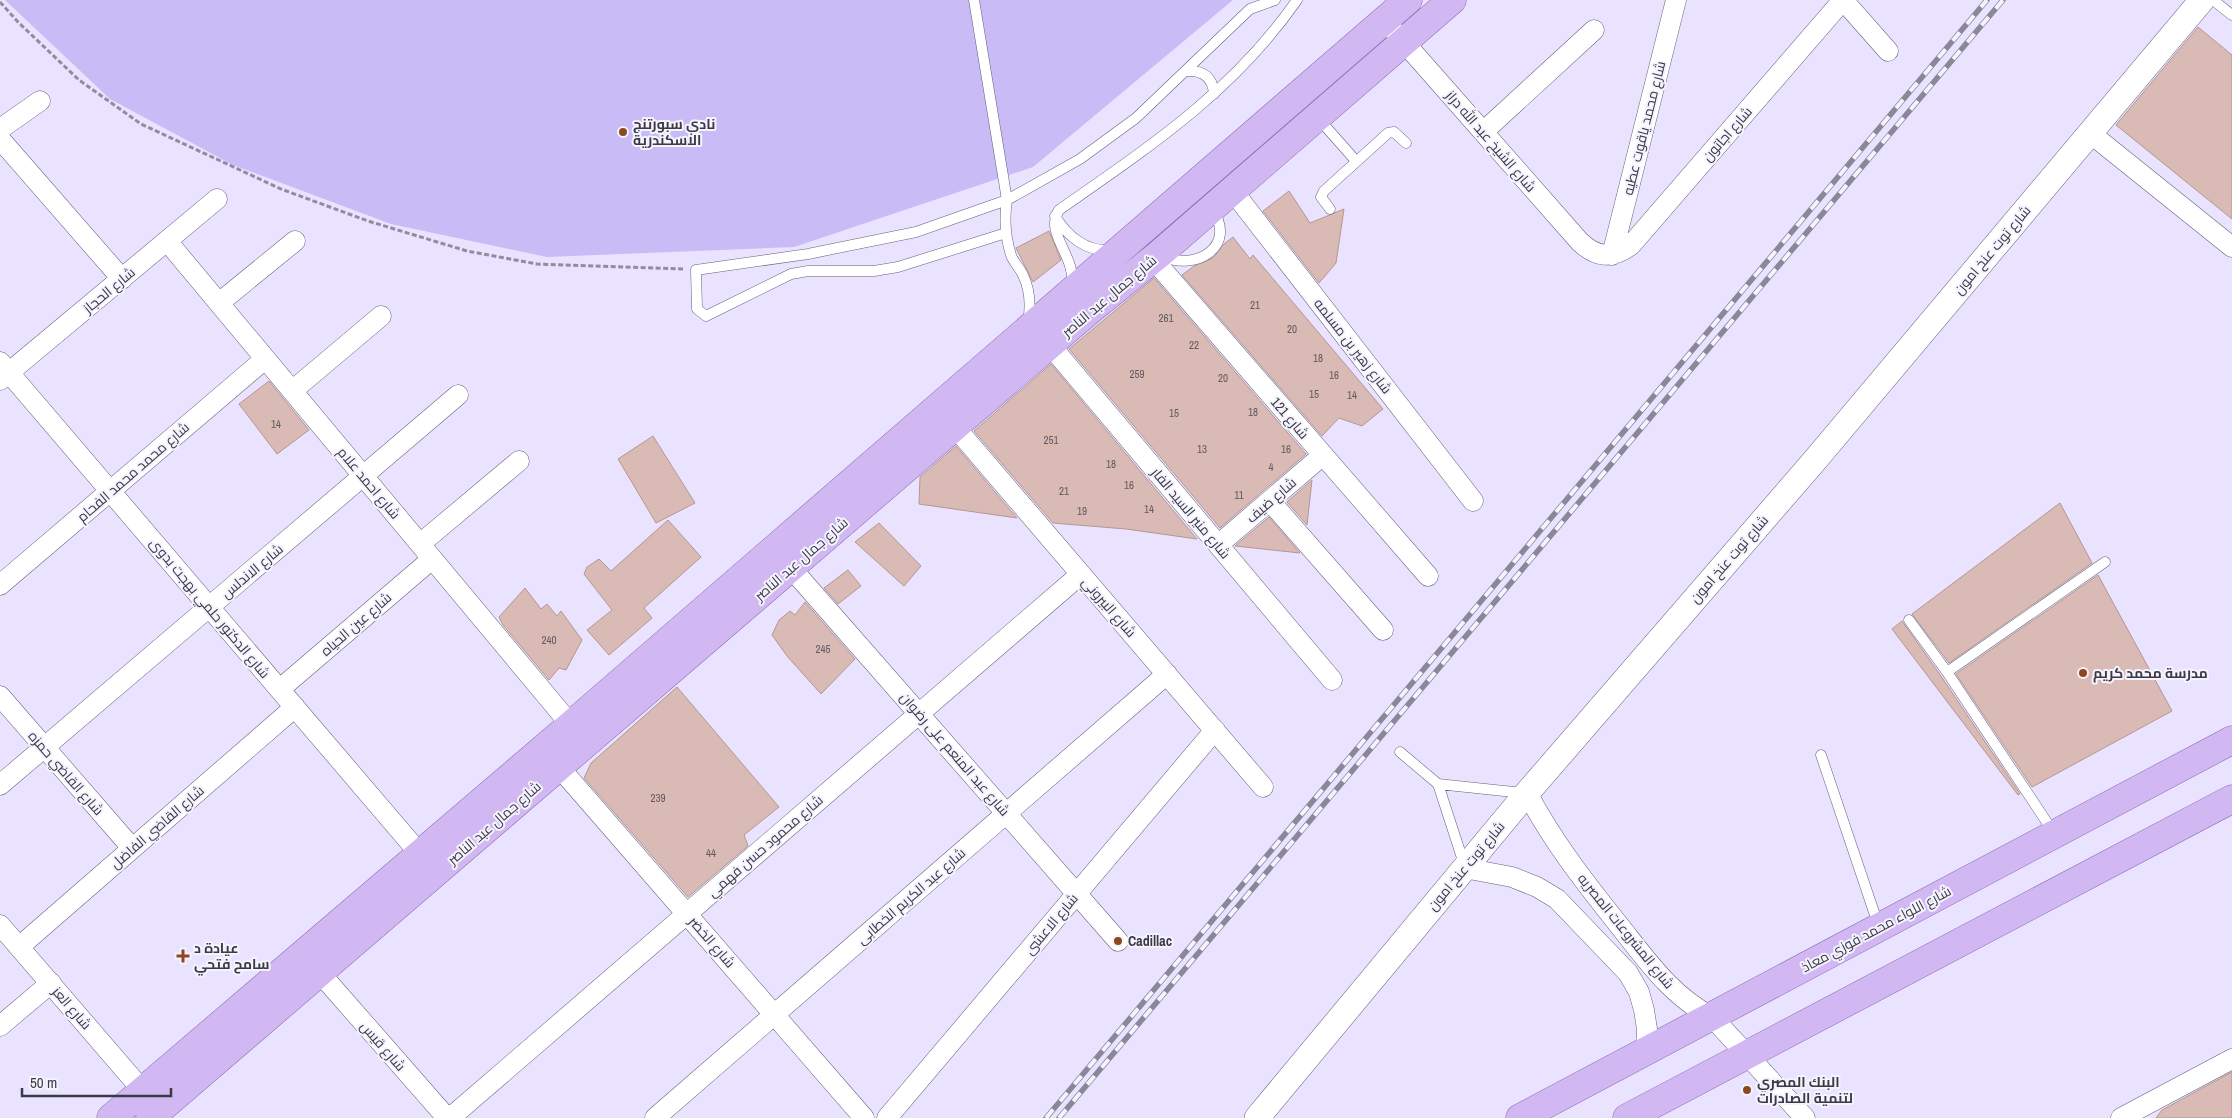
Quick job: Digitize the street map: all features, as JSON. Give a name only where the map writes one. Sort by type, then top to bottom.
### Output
[{"type":"main road","name":"شارع جمال عبد الناصر","points":[[112,1118],[571,725],[1408,0]]},
{"type":"main road","name":"شارع جمال عبد الناصر","points":[[150,1118],[1089,311],[1212,210],[1232,190],[1452,0]]},
{"type":"main road","points":[[1071,291],[1089,311]]},
{"type":"main road","name":"شارع اللواء محمد فوزي معاذ","points":[[1520,1118],[2232,740]]},
{"type":"main road","points":[[1627,1118],[2232,799]]},
{"type":"street","name":"شارع محمد ياقوت عطيه","points":[[1607,255],[1676,0]]},
{"type":"street","name":"شارع اجاتون","points":[[1607,255],[1631,245],[1843,0]]},
{"type":"street","points":[[1843,0],[1888,51]]},
{"type":"street","name":"شارع توت عنخ امون","points":[[1257,1118],[1527,793],[1816,459],[2202,0]]},
{"type":"street","name":"شارع الشيخ عبد الله دراز","points":[[1385,20],[1580,242],[1590,251],[1607,255]]},
{"type":"street","points":[[1483,132],[1594,30]]},
{"type":"street","points":[[0,129],[40,101]]},
{"type":"street","points":[[2090,133],[2232,247]]},
{"type":"street","points":[[0,139],[122,279]]},
{"type":"street","name":"شارع زهير بن مسلمه","points":[[1232,190],[1473,501]]},
{"type":"street","name":"شارع الحجاز","points":[[3,371],[122,279],[217,199]]},
{"type":"street","name":"شارع احمد علام","points":[[167,241],[571,725]]},
{"type":"street","points":[[219,304],[295,241]]},
{"type":"street","name":"شارع 121","points":[[1156,257],[1428,576]]},
{"type":"street","points":[[292,391],[381,316]]},
{"type":"street","name":"شارع منير السيد الفار","points":[[1050,345],[1332,680]]},
{"type":"street","name":"شارع محمد محمد الفحام","points":[[0,585],[111,492],[265,358]]},
{"type":"street","name":"شارع الدكتور حلمي بهجت بدوى","points":[[3,371],[111,492],[420,854]]},
{"type":"street","name":"شارع الاندلس","points":[[0,785],[458,396]]},
{"type":"street","name":"شارع البيروني","points":[[955,427],[1263,787]]},
{"type":"street","name":"شارع ضيف","points":[[1218,545],[1323,455]]},
{"type":"street","name":"شارع عين الحياه","points":[[280,690],[519,462]]},
{"type":"street","points":[[1270,501],[1383,630]]},
{"type":"street","name":"شارع عبد المنعم على رضوان","points":[[791,568],[1118,941]]},
{"type":"street","name":"شارع محمود حسن فهمي","points":[[449,1118],[1081,574]]},
{"type":"street","name":"شارع عبد الكريم الخطابى","points":[[659,1117],[1167,674]]},
{"type":"street","name":"شارع القاضي حمزه","points":[[0,696],[132,848]]},
{"type":"street","name":"شارع القاضي الفاضل","points":[[19,947],[295,707]]},
{"type":"street","name":"شارع الاعشى","points":[[887,1118],[1214,730]]},
{"type":"street","name":"شارع الخضر","points":[[559,767],[864,1118]]},
{"type":"street","name":"شارع المشروعات المصريه","points":[[1527,793],[1560,851],[1658,973],[1680,997],[1712,1016],[1805,1118]]},
{"type":"street","name":"شارع المشروعات المصريه","points":[[1464,868],[1512,877],[1558,898],[1628,973],[1638,992],[1644,1010],[1647,1029],[1646,1051]]},
{"type":"street","name":"شارع العز","points":[[0,925],[143,1091]]},
{"type":"street","name":"شارع قيس","points":[[320,973],[449,1118]]},
{"type":"street","points":[[0,1026],[50,983]]},
{"type":"street","points":[[2122,1118],[2232,1059]]},
{"type":"lane","points":[[974,0],[1007,200],[1006,233],[1011,257],[1023,275],[1029,293],[1030,311],[1026,330]]},
{"type":"lane","points":[[1006,233],[882,270],[850,273],[808,271],[791,274],[706,316],[697,309],[696,270],[808,254],[916,232],[1007,200],[1080,159],[1136,118],[1250,9],[1275,0]]},
{"type":"lane","points":[[1071,291],[1071,266],[1054,229],[1055,216],[1060,210],[1159,140],[1214,94],[1252,58],[1275,32],[1297,0]]},
{"type":"lane","points":[[2213,0],[2232,15]]},
{"type":"lane","points":[[1187,71],[1198,70],[1207,75],[1213,84],[1214,94]]},
{"type":"lane","points":[[1317,117],[1356,162]]},
{"type":"lane","points":[[1330,209],[1323,201],[1322,194],[1356,162],[1391,132],[1397,133],[1406,143]]},
{"type":"lane","points":[[1055,216],[1070,237],[1083,244],[1107,250],[1120,249]]},
{"type":"lane","points":[[1947,672],[2105,562]]},
{"type":"lane","points":[[1908,620],[1947,672],[2054,833]]},
{"type":"lane","points":[[1400,752],[1438,784],[1482,790],[1527,793]]},
{"type":"lane","points":[[1821,755],[1879,928]]},
{"type":"lane","points":[[1438,784],[1464,868]]},
{"type":"path","points":[[0,2],[18,22],[79,80],[141,124],[281,189],[368,221],[459,248],[537,264],[696,270]]},
{"type":"shaded area","name":"نادي سبورتنج الاسكندرية","points":[[5,0],[1233,0],[1033,167],[794,247],[547,257],[391,224],[233,165],[110,99]]},
{"type":"building","points":[[2198,27],[2232,55],[2232,219],[2116,125]]},
{"type":"building","points":[[1289,191],[1310,223],[1344,209],[1336,263],[1319,283],[1263,211]]},
{"type":"building","points":[[1049,231],[1061,260],[1033,282],[1016,248]]},
{"type":"building","points":[[1233,237],[1250,259],[1253,255],[1383,409],[1362,426],[1339,418],[1322,436],[1182,275],[1194,266],[1213,258],[1224,244]]},
{"type":"building","points":[[1154,278],[1306,454],[1220,528],[1069,349]]},
{"type":"building","points":[[1051,364],[1197,539],[1126,529],[1053,523],[974,431]]},
{"type":"building","points":[[269,381],[309,430],[277,454],[239,404]]},
{"type":"building","points":[[653,436],[695,503],[656,523],[618,459]]},
{"type":"building","points":[[956,446],[1017,518],[919,504],[920,477]]},
{"type":"building","points":[[1312,480],[1307,525],[1287,502]]},
{"type":"building","points":[[2060,503],[2092,563],[1949,663],[1912,614]]},
{"type":"building","points":[[1269,517],[1300,553],[1235,546]]},
{"type":"building","points":[[668,520],[701,557],[644,608],[652,618],[609,655],[587,630],[612,610],[584,574],[587,567],[599,559],[611,571]]},
{"type":"building","points":[[879,523],[921,566],[904,586],[855,542]]},
{"type":"building","points":[[848,570],[861,586],[838,604],[824,588]]},
{"type":"building","points":[[2098,575],[2172,711],[2032,787],[1956,674]]},
{"type":"building","points":[[525,588],[541,609],[547,604],[557,616],[561,611],[582,640],[566,670],[559,668],[549,680],[503,625],[499,617]]},
{"type":"building","points":[[805,602],[855,659],[821,694],[787,656],[772,635],[779,620],[790,611],[795,615]]},
{"type":"building","points":[[1902,621],[2020,794],[2018,795],[1892,629]]},
{"type":"building","points":[[677,687],[779,807],[744,835],[748,846],[688,897],[584,778],[591,763]]},
{"type":"building","points":[[2232,1072],[2232,1118],[2156,1118],[2162,1110]]},
{"type":"railway","points":[[1046,1118],[1987,0]]},
{"type":"railway","points":[[1059,1118],[2003,0]]},
{"type":"place","name":"نادي سبورتنج الاسكندرية","points":[[623,132]]},
{"type":"place","name":"مدرسة محمد كريم","points":[[2083,673]]},
{"type":"place","name":"Cadillac","points":[[1118,941]]},
{"type":"place","name":"عيادة د سامح فتحي","points":[[183,956]]},
{"type":"place","name":"البنك المصري لتنمية الصادرات","points":[[1747,1090]]}]
